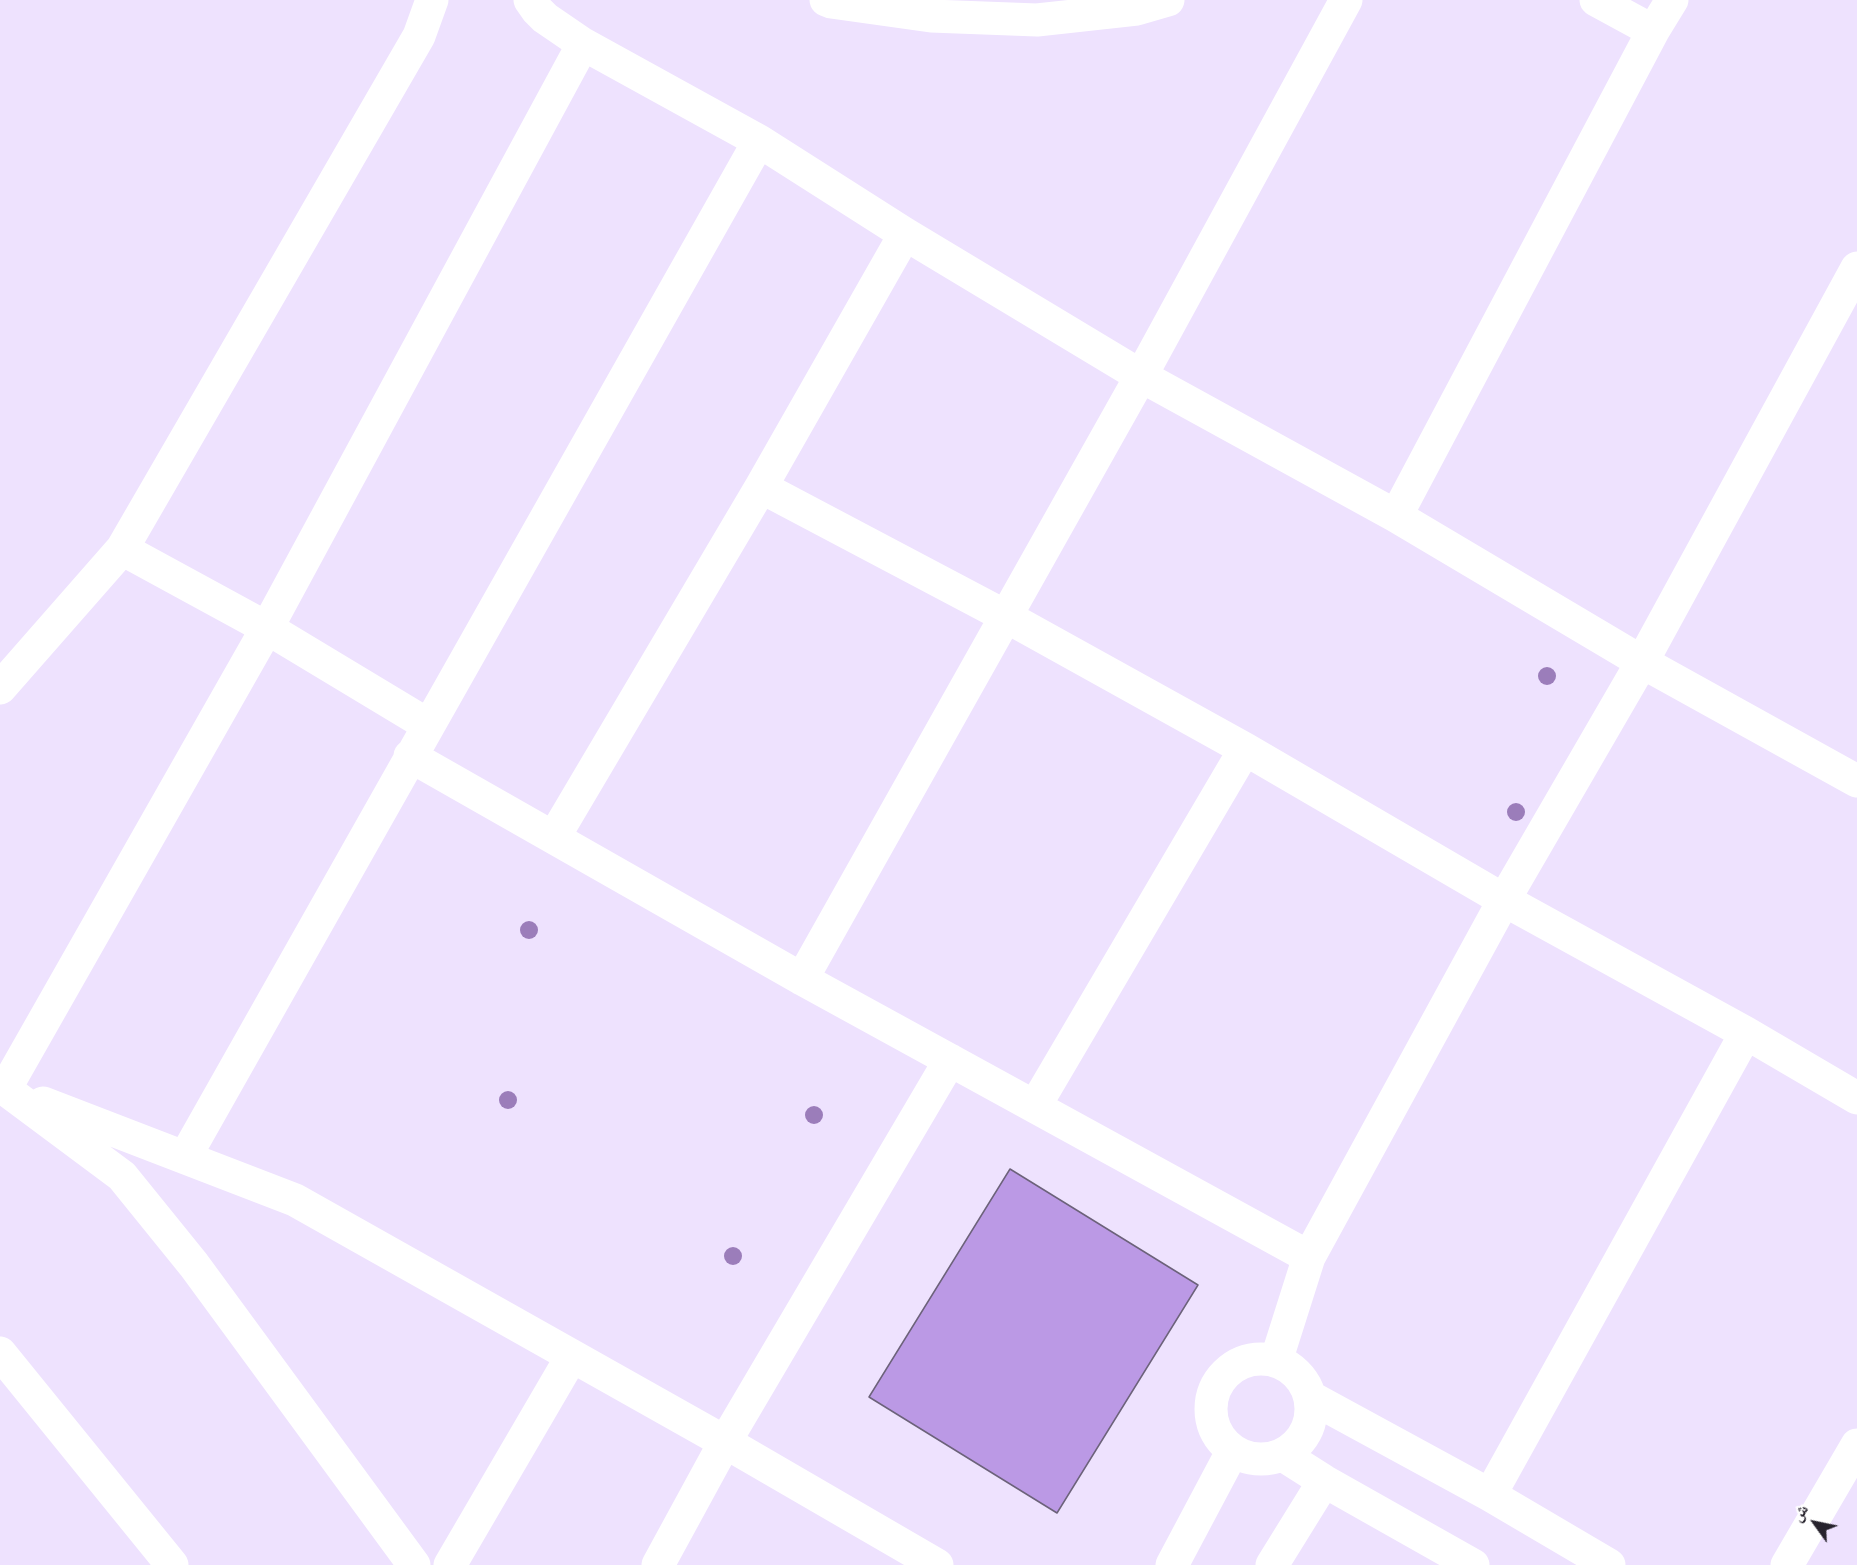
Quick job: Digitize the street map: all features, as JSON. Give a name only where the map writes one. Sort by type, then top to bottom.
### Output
[{"type":"street","points":[[0,687],[122,549],[419,36],[432,0]]},
{"type":"street","points":[[531,0],[545,18],[583,44],[759,141],[905,234],[1141,376],[1396,516],[1642,662],[1857,781]]},
{"type":"street","points":[[826,0],[931,16],[1037,20],[1137,9],[1168,0]]},
{"type":"street","points":[[802,979],[1141,376],[1346,0]]},
{"type":"street","points":[[1596,0],[1653,31]]},
{"type":"street","points":[[1396,516],[1653,31],[1672,0]]},
{"type":"street","points":[[3,1089],[267,628],[583,44]]},
{"type":"street","points":[[184,1157],[759,141]]},
{"type":"street","points":[[554,837],[761,487],[905,234]]},
{"type":"street","points":[[1276,1361],[1309,1257],[1504,900],[1642,662],[1856,274]]},
{"type":"street","points":[[761,487],[1007,617],[1245,749],[1504,900],[1746,1033],[1857,1098]]},
{"type":"street","points":[[122,549],[267,628],[428,725]]},
{"type":"street","points":[[1035,1106],[1245,749]]},
{"type":"street","points":[[410,756],[802,979],[1309,1257]]},
{"type":"street","points":[[1490,1495],[1746,1033]]},
{"type":"street","points":[[658,1565],[725,1442],[950,1060]]},
{"type":"street","points":[[3,1089],[296,1200],[725,1442],[937,1565]]},
{"type":"street","points":[[3,1089],[122,1176],[194,1265],[414,1565]]},
{"type":"street","points":[[0,1353],[172,1565]]},
{"type":"street","points":[[450,1565],[572,1356]]},
{"type":"street","points":[[1260,1359],[1276,1361],[1291,1369],[1302,1381],[1310,1397],[1311,1414],[1306,1430],[1297,1445],[1283,1455],[1266,1460],[1248,1459],[1232,1452],[1221,1440],[1213,1426],[1210,1411],[1212,1395],[1219,1381],[1230,1369],[1244,1362],[1260,1359]]},
{"type":"street","points":[[1310,1397],[1490,1495],[1609,1565]]},
{"type":"street","points":[[1787,1565],[1857,1445]]},
{"type":"street","points":[[1172,1565],[1232,1452]]},
{"type":"street","points":[[1283,1455],[1473,1565]]},
{"type":"street","points":[[1272,1565],[1324,1480]]},
{"type":"building","points":[[1010,1169],[1198,1285],[1057,1513],[869,1397]]}]
